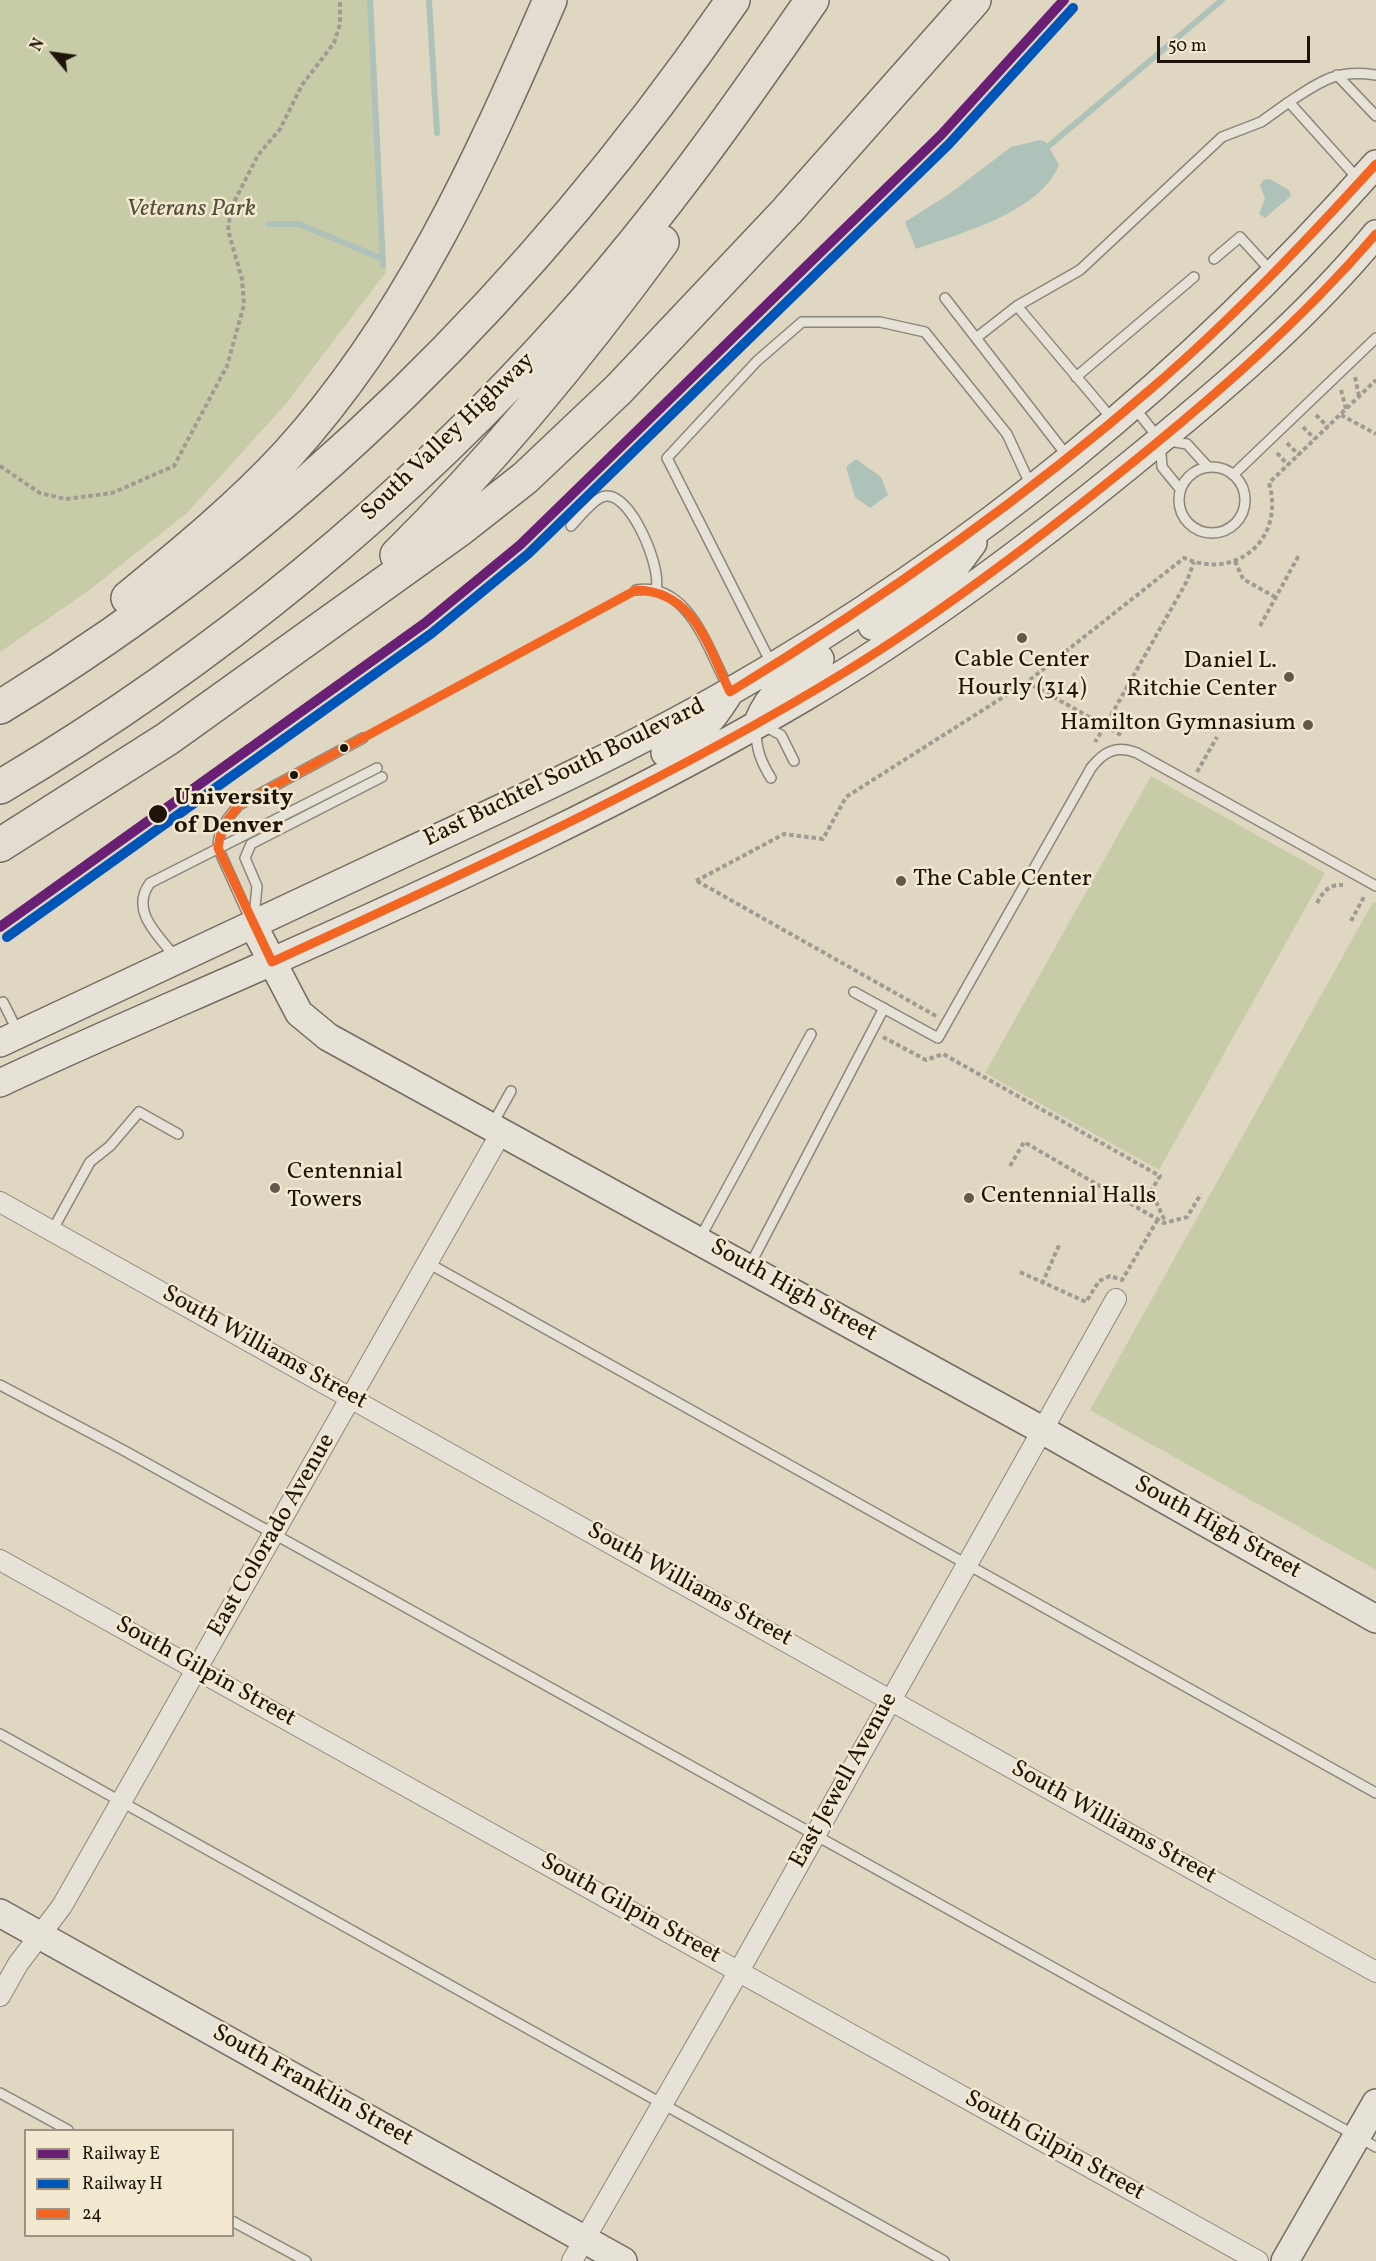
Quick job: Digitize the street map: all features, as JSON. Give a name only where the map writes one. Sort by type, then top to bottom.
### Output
[{"type":"highway","points":[[0,698],[71,645],[229,512],[288,454],[328,404],[372,346],[447,223],[483,151],[550,0]]},
{"type":"highway","points":[[0,707],[75,660],[212,561],[313,479],[374,423],[481,316],[572,214],[662,101],[733,0]]},
{"type":"highway","points":[[232,692],[386,566],[459,493],[537,405],[639,274],[698,191],[755,103],[813,0]]},
{"type":"highway","name":"South Valley Highway","points":[[0,788],[115,715],[243,622],[378,509],[484,409],[572,316],[657,216],[735,113],[813,0]]},
{"type":"highway","points":[[928,53],[967,0]]},
{"type":"highway","points":[[0,845],[108,779],[232,692],[460,529],[556,451],[619,389],[787,210],[974,0]]},
{"type":"main road","name":"East Buchtel South Boulevard","points":[[10,1038],[578,772],[730,692],[773,666],[886,594],[990,520],[1124,414],[1275,275],[1368,173]]},
{"type":"main road","name":"East Buchtel South Boulevard","points":[[0,1083],[83,1043],[272,962],[568,823],[757,724],[853,667],[970,587],[1160,440],[1266,348],[1348,268],[1376,234]]},
{"type":"main road","points":[[757,724],[766,703],[790,678],[947,578],[990,520]]},
{"type":"main road","points":[[568,823],[606,786],[695,738],[711,723],[730,692]]},
{"type":"main road","name":"South High Street","points":[[253,925],[299,1013],[320,1032],[749,1267],[1376,1618]]},
{"type":"main road","name":"South Franklin Street","points":[[0,1913],[579,2250],[623,2261]]},
{"type":"main road","points":[[1285,2261],[1367,2142],[1376,2103]]},
{"type":"street","name":"East Colorado Avenue","points":[[0,1996],[18,1964],[62,1906],[428,1263],[496,1130]]},
{"type":"street","name":"South Williams Street","points":[[0,1202],[891,1698],[1376,1972]]},
{"type":"street","name":"East Jewell Avenue","points":[[579,2250],[739,1971],[1116,1299]]},
{"type":"street","name":"South Gilpin Street","points":[[0,1560],[1258,2261]]},
{"type":"lane","points":[[976,338],[1017,306],[1080,270],[1222,137],[1261,122],[1327,77],[1354,71],[1376,75]]},
{"type":"lane","points":[[1337,75],[1376,116]]},
{"type":"lane","points":[[1289,102],[1368,173]]},
{"type":"lane","points":[[1214,260],[1240,237],[1275,275]]},
{"type":"lane","points":[[1076,377],[1194,277]]},
{"type":"lane","points":[[945,298],[1069,459]]},
{"type":"lane","points":[[1017,306],[1076,377],[1160,440],[1187,444],[1208,467]]},
{"type":"lane","points":[[773,666],[668,458],[757,361],[802,322],[879,322],[925,332],[1007,434],[1032,488]]},
{"type":"lane","points":[[1233,475],[1376,338]]},
{"type":"lane","points":[[1160,440],[1162,467],[1180,489]]},
{"type":"lane","points":[[1208,467],[1219,467],[1233,475],[1243,488],[1243,511],[1237,521],[1218,532],[1196,529],[1187,522],[1179,503],[1180,489],[1189,476],[1208,467]]},
{"type":"lane","points":[[571,526],[600,498],[607,496],[614,498],[636,520],[654,557],[658,582],[656,589]]},
{"type":"lane","points":[[636,590],[656,589],[676,598],[686,607],[730,692]]},
{"type":"lane","points":[[771,778],[760,760],[756,744],[757,724],[778,732],[794,761]]},
{"type":"lane","points":[[253,925],[218,848],[222,827],[239,805],[363,738]]},
{"type":"lane","points":[[854,992],[938,1038],[1091,768],[1104,753],[1115,749],[1126,749],[1137,753],[1376,886]]},
{"type":"lane","points":[[177,960],[147,919],[142,897],[150,883],[377,768]]},
{"type":"lane","points":[[253,925],[257,886],[245,858],[251,844],[382,777]]},
{"type":"lane","points":[[3,1002],[10,1038]]},
{"type":"lane","points":[[749,1267],[884,1008]]},
{"type":"lane","points":[[699,1240],[811,1034]]},
{"type":"lane","points":[[496,1130],[511,1091]]},
{"type":"lane","points":[[52,1231],[90,1162],[110,1146],[139,1112],[178,1134]]},
{"type":"lane","points":[[428,1263],[1376,1793]]},
{"type":"lane","points":[[0,1385],[274,1534],[1367,2142]]},
{"type":"lane","points":[[0,1734],[944,2261]]},
{"type":"lane","points":[[0,2093],[66,2129]]},
{"type":"lane","points":[[234,2222],[306,2261]]},
{"type":"path","points":[[0,466],[40,493],[66,499],[112,493],[174,466],[227,366],[244,304],[242,279],[228,230],[231,208],[258,155],[280,129],[302,85],[334,43],[340,24],[340,0]]},
{"type":"path","points":[[940,1019],[696,881],[784,834],[823,839],[846,797],[1027,682],[1184,558],[1194,562],[1218,565],[1235,561],[1251,552],[1267,532],[1273,509],[1269,483],[1376,380]]},
{"type":"path","points":[[1341,415],[1376,434]]},
{"type":"path","points":[[1260,626],[1299,555]]},
{"type":"path","points":[[1235,561],[1243,579],[1275,597]]},
{"type":"path","points":[[1093,746],[1186,581],[1194,562]]},
{"type":"path","points":[[1027,682],[1125,737]]},
{"type":"path","points":[[1195,776],[1217,737]]},
{"type":"path","points":[[1317,903],[1331,887],[1347,885]]},
{"type":"path","points":[[1351,921],[1365,896],[1360,891]]},
{"type":"path","points":[[882,1036],[926,1060],[943,1054],[1160,1176],[1152,1191],[1165,1221]]},
{"type":"path","points":[[1010,1166],[1024,1142],[1165,1221],[1187,1217],[1201,1194]]},
{"type":"path","points":[[1122,1280],[1158,1219]]},
{"type":"path","points":[[1042,1284],[1060,1243]]},
{"type":"path","points":[[1020,1272],[1042,1284],[1086,1302]]},
{"type":"green space","name":"Veterans Park","points":[[0,0],[373,0],[386,272],[285,405],[187,513],[88,591],[0,652]]},
{"type":"green space","points":[[1151,776],[1325,873],[1159,1170],[985,1073]]},
{"type":"green space","points":[[1373,902],[1376,903],[1376,1570],[1090,1410]]},
{"type":"shaded area","points":[[1040,140],[1046,142],[1059,165],[1049,182],[1035,196],[997,219],[916,249],[905,222],[949,194],[1011,147]]},
{"type":"shaded area","points":[[1270,179],[1289,190],[1291,196],[1265,218],[1259,214],[1265,198],[1260,186],[1263,180]]},
{"type":"shaded area","points":[[856,459],[881,477],[888,495],[870,508],[855,497],[846,467]]},
{"type":"waterway","points":[[370,0],[383,265]]},
{"type":"waterway","points":[[429,0],[437,133]]},
{"type":"waterway","points":[[1044,150],[1222,0]]},
{"type":"waterway","points":[[269,224],[299,224],[383,259]]},
{"type":"rail line","name":"E","points":[[0,927],[425,623],[520,545],[941,135],[1064,0]]},
{"type":"rail line","name":"H","points":[[7,937],[432,633],[528,554],[949,144],[1073,8]]},
{"type":"transit line","name":"24","points":[[1376,164],[1239,307],[1182,362],[1102,430],[947,549],[840,622],[730,692],[706,640],[686,611],[672,600],[656,593],[636,590],[239,805],[222,827],[218,848],[272,962],[491,860],[635,789],[776,713],[882,649],[954,600],[1024,548],[1160,440],[1288,327],[1376,234]]},
{"type":"place","name":"Cable Center Hourly (314)","points":[[1022,638]]},
{"type":"place","name":"Daniel L. Ritchie Center","points":[[1289,677]]},
{"type":"place","name":"Hamilton Gymnasium","points":[[1308,725]]},
{"type":"place","name":"University of Denver","points":[[158,814]]},
{"type":"place","name":"The Cable Center","points":[[901,881]]},
{"type":"place","name":"Centennial Towers","points":[[275,1188]]},
{"type":"place","name":"Centennial Halls","points":[[969,1198]]}]
